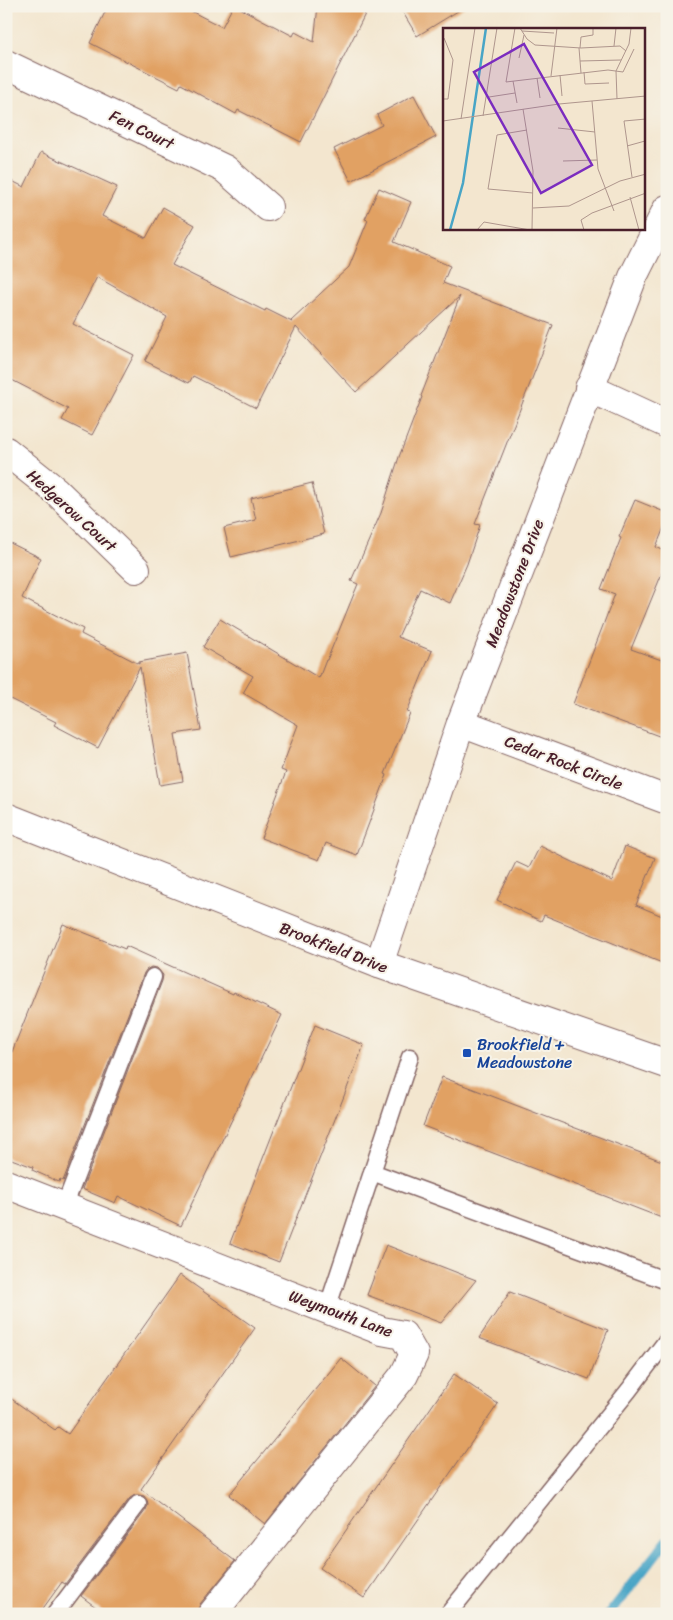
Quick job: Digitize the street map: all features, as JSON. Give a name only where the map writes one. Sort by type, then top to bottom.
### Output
[{"type":"street","name":"Fen Court","points":[[6,64],[225,168],[268,207]]},
{"type":"street","name":"Meadowstone Drive","points":[[379,964],[461,723],[633,277],[667,208]]},
{"type":"street","points":[[589,388],[667,424]]},
{"type":"street","name":"Hedgerow Court","points":[[6,452],[56,491],[136,569]]},
{"type":"street","name":"Cedar Rock Circle","points":[[461,723],[667,800]]},
{"type":"street","name":"Brookfield Drive","points":[[6,817],[379,964],[667,1064]]},
{"type":"street","name":"Weymouth Lane","points":[[6,1184],[382,1330],[403,1335],[414,1354],[404,1375],[212,1614]]},
{"type":"lane","points":[[64,1207],[153,976]]},
{"type":"lane","points":[[327,1309],[410,1057]]},
{"type":"lane","points":[[372,1172],[667,1281]]},
{"type":"lane","points":[[448,1614],[630,1390],[667,1340]]},
{"type":"lane","points":[[55,1614],[138,1504]]},
{"type":"building","points":[[108,6],[181,6],[222,27],[233,6],[236,6],[293,36],[295,32],[314,42],[318,6],[369,6],[301,142],[238,110],[236,114],[181,84],[179,88],[90,43]]},
{"type":"building","points":[[399,6],[466,6],[417,36]]},
{"type":"building","points":[[414,95],[436,137],[351,181],[334,149],[382,125],[377,115]]},
{"type":"building","points":[[41,152],[117,187],[102,216],[146,238],[163,207],[195,225],[172,265],[265,311],[266,309],[292,322],[349,267],[368,220],[365,219],[379,188],[411,202],[394,242],[450,266],[443,283],[553,325],[475,524],[480,525],[467,564],[450,603],[420,589],[398,637],[432,651],[407,712],[410,713],[385,774],[387,775],[357,855],[326,843],[319,860],[261,838],[286,772],[281,770],[298,725],[243,693],[253,676],[203,647],[220,619],[319,678],[358,584],[351,581],[381,513],[421,396],[460,296],[356,392],[296,327],[256,408],[193,376],[189,383],[145,361],[167,317],[97,277],[73,324],[134,355],[92,435],[62,420],[68,409],[6,377],[6,178],[24,187]]},
{"type":"building","points":[[312,483],[324,534],[231,557],[224,528],[256,520],[251,498]]},
{"type":"building","points":[[635,500],[667,513],[667,520],[656,547],[667,552],[667,561],[631,649],[667,662],[667,739],[573,704],[615,594],[601,589],[621,538],[619,537]]},
{"type":"building","points":[[6,541],[41,558],[22,598],[83,629],[81,634],[139,664],[139,662],[187,653],[201,730],[175,734],[183,781],[160,785],[140,667],[98,748],[54,725],[56,722],[6,697]]},
{"type":"building","points":[[540,846],[612,881],[625,846],[655,858],[636,905],[667,918],[667,965],[544,915],[541,921],[497,900],[516,862],[529,868]]},
{"type":"building","points":[[63,924],[125,949],[126,946],[233,994],[234,992],[282,1015],[181,1226],[118,1196],[115,1203],[82,1189],[162,981],[163,975],[157,968],[151,967],[144,973],[63,1181],[60,1179],[59,1182],[32,1170],[33,1167],[6,1157],[6,1067]]},
{"type":"building","points":[[315,1025],[364,1045],[279,1262],[230,1243]]},
{"type":"building","points":[[442,1077],[667,1163],[667,1220],[423,1126]]},
{"type":"building","points":[[386,1245],[476,1280],[441,1323],[367,1295]]},
{"type":"building","points":[[180,1275],[255,1328],[141,1489],[235,1561],[200,1604],[197,1614],[105,1614],[81,1596],[146,1510],[147,1500],[144,1496],[135,1495],[130,1498],[65,1584],[62,1582],[39,1614],[6,1614],[6,1395],[55,1430],[58,1427],[68,1434]]},
{"type":"building","points":[[510,1292],[608,1330],[589,1379],[479,1338]]},
{"type":"building","points":[[341,1358],[375,1386],[265,1524],[229,1495]]},
{"type":"building","points":[[454,1374],[498,1404],[364,1598],[320,1568]]},
{"type":"waterway","points":[[609,1614],[667,1540]]},
{"type":"place","name":"Brookfield + Meadowstone","points":[[467,1053]]}]
